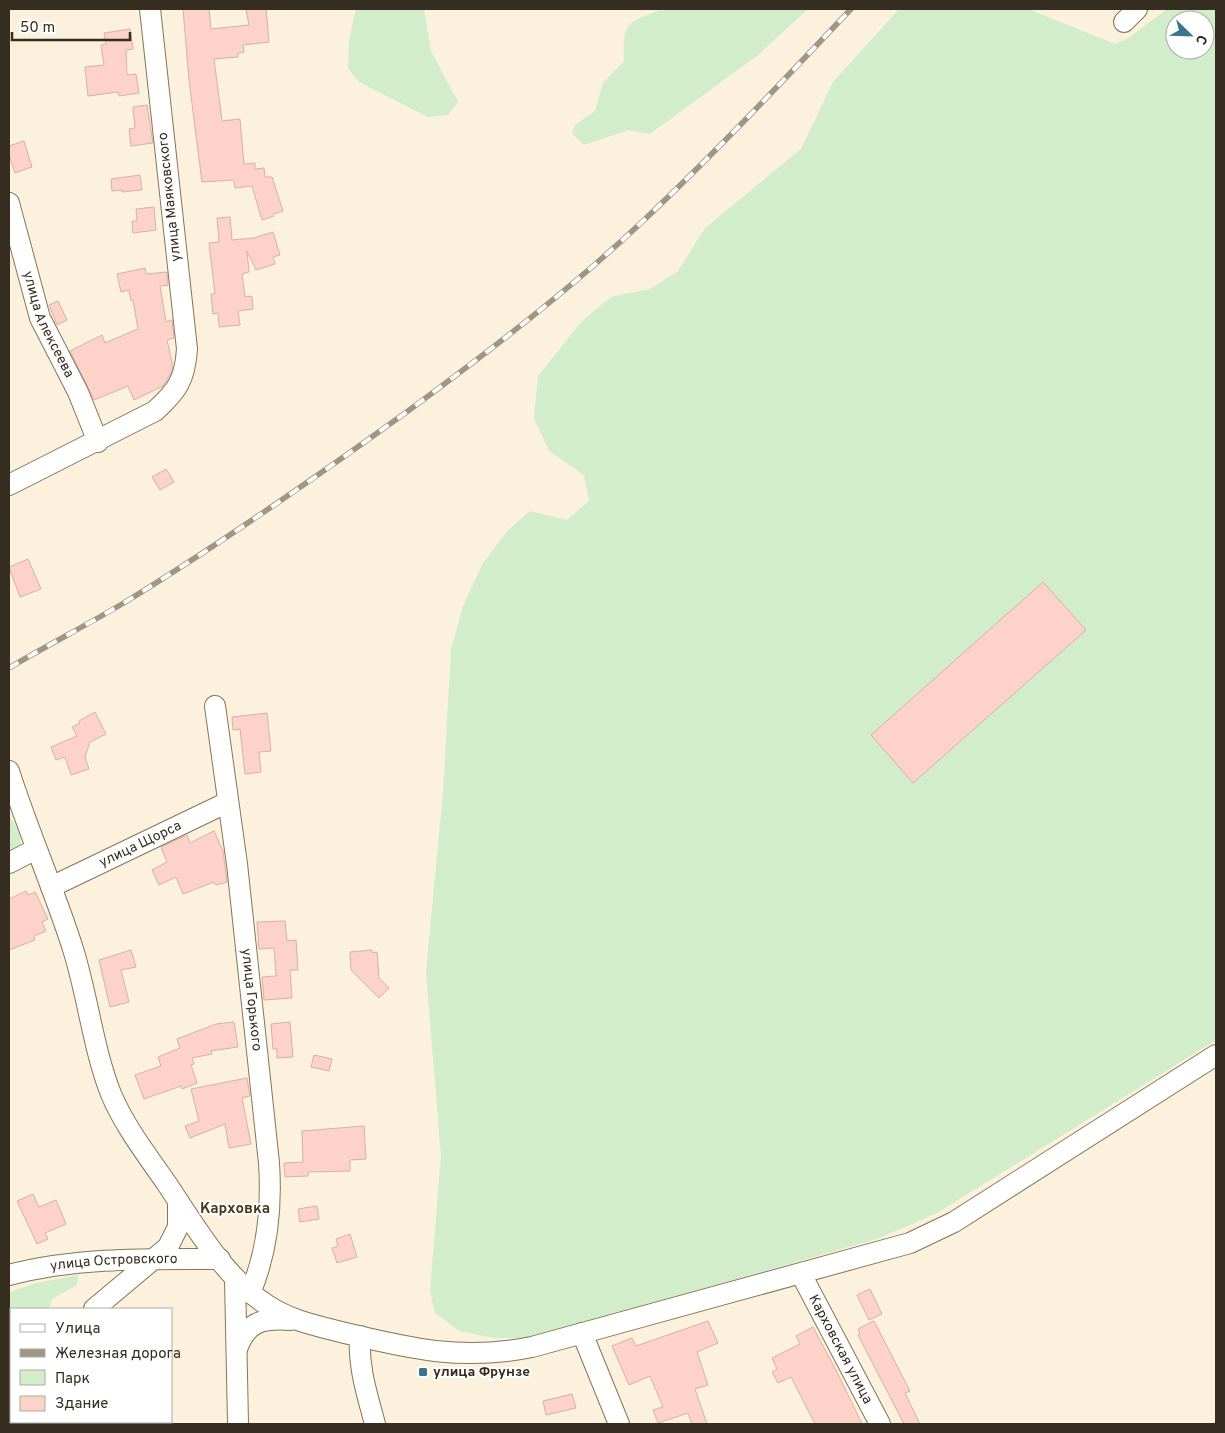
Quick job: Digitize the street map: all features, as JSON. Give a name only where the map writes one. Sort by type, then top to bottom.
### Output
[{"type":"street","name":"улица Маяковского","points":[[98,442],[155,412],[172,396],[186,370],[187,349],[150,9]]},
{"type":"street","name":"улица Алексеева","points":[[9,203],[40,318],[78,392],[98,442]]},
{"type":"street","points":[[9,485],[98,442]]},
{"type":"street","name":"улица Горького","points":[[215,706],[237,864],[271,1190],[262,1264],[250,1293]]},
{"type":"street","points":[[9,771],[74,951],[102,1066],[125,1122],[178,1200],[235,1278],[250,1293],[269,1307],[294,1320]]},
{"type":"street","name":"улица Щорса","points":[[51,887],[228,802]]},
{"type":"street","points":[[9,863],[36,849]]},
{"type":"street","points":[[236,1351],[245,1332],[251,1326],[270,1320],[294,1320],[436,1352],[475,1354],[505,1352],[582,1333],[910,1243],[937,1231],[1216,1055]]},
{"type":"street","points":[[95,1308],[168,1247],[174,1238],[180,1215],[178,1200]]},
{"type":"street","name":"улица Островского","points":[[9,1275],[57,1266],[153,1259],[220,1259]]},
{"type":"street","name":"Карховская улица","points":[[801,1274],[880,1424]]},
{"type":"street","points":[[235,1278],[238,1424]]},
{"type":"street","points":[[582,1333],[619,1424]]},
{"type":"street","points":[[360,1336],[360,1365],[375,1424]]},
{"type":"green space","points":[[356,9],[424,9],[431,51],[458,102],[448,115],[428,117],[359,82],[348,68],[349,40]]},
{"type":"green space","points":[[662,9],[808,9],[758,55],[650,134],[629,130],[584,145],[572,134],[575,125],[595,111],[603,83],[624,61],[626,30],[634,21]]},
{"type":"green space","points":[[899,9],[1028,9],[1115,44],[1127,39],[1165,10],[1165,60],[1215,60],[1215,10],[1166,10],[1216,9],[1216,1040],[937,1213],[880,1238],[530,1338],[494,1338],[459,1331],[435,1313],[430,1291],[441,1156],[426,972],[443,792],[451,650],[463,606],[483,563],[509,529],[530,511],[567,520],[589,501],[584,475],[549,451],[534,418],[538,376],[582,321],[611,297],[650,289],[678,271],[705,228],[801,149],[833,82]]},
{"type":"green space","points":[[9,816],[19,831],[21,844],[9,857]]},
{"type":"green space","points":[[78,1275],[77,1285],[52,1299],[49,1308],[10,1308],[10,1423],[20,1423],[9,1424],[9,1292],[37,1283]]},
{"type":"building","points":[[183,9],[209,9],[211,29],[249,25],[246,9],[266,9],[269,42],[243,45],[244,52],[238,53],[238,57],[214,59],[222,121],[240,119],[244,164],[255,163],[255,169],[264,168],[265,177],[272,177],[283,211],[273,214],[274,216],[262,220],[252,186],[235,188],[234,180],[202,182],[189,80]]},
{"type":"building","points":[[130,29],[133,49],[126,50],[127,75],[136,74],[139,93],[119,96],[118,92],[88,96],[85,67],[104,65],[101,45],[106,44],[104,33]]},
{"type":"building","points":[[147,105],[153,143],[131,146],[129,129],[135,128],[133,107]]},
{"type":"building","points":[[24,141],[32,167],[15,173],[9,155],[9,146]]},
{"type":"building","points":[[140,175],[142,190],[112,191],[111,179]]},
{"type":"building","points":[[154,207],[156,230],[133,233],[132,221],[137,221],[136,209]]},
{"type":"building","points":[[230,217],[232,240],[254,238],[273,232],[280,255],[273,257],[275,264],[256,270],[247,251],[249,272],[242,274],[245,297],[252,296],[253,309],[238,311],[240,325],[219,327],[218,313],[213,314],[211,294],[215,294],[209,243],[219,242],[217,218]]},
{"type":"building","points":[[145,268],[146,274],[167,272],[168,285],[160,286],[166,322],[172,320],[174,338],[167,340],[173,367],[171,373],[163,386],[134,400],[128,386],[94,400],[70,351],[102,335],[105,343],[138,329],[133,300],[131,301],[129,290],[121,292],[117,274]]},
{"type":"building","points":[[58,301],[67,320],[57,325],[49,305]]},
{"type":"building","points":[[166,469],[174,482],[160,490],[152,477]]},
{"type":"building","points":[[28,559],[41,589],[20,597],[9,567]]},
{"type":"building","points":[[1043,582],[1086,630],[913,783],[871,735]]},
{"type":"building","points":[[95,712],[106,734],[90,742],[85,757],[89,769],[71,775],[65,757],[56,760],[51,747],[77,736],[72,727]]},
{"type":"building","points":[[267,713],[271,751],[259,752],[261,772],[245,774],[240,729],[233,730],[232,717]]},
{"type":"building","points":[[214,831],[223,851],[227,882],[216,885],[214,882],[183,894],[176,877],[159,885],[152,870],[167,862],[161,847],[187,835],[190,843]]},
{"type":"building","points":[[26,891],[28,895],[35,892],[48,919],[42,922],[46,931],[34,936],[35,940],[9,950],[9,899]]},
{"type":"building","points":[[285,921],[287,941],[296,940],[298,970],[290,970],[292,998],[264,1000],[262,977],[276,976],[274,948],[259,949],[257,922]]},
{"type":"building","points":[[131,950],[136,967],[121,970],[129,1002],[110,1007],[99,960]]},
{"type":"building","points":[[372,950],[372,953],[377,952],[379,978],[389,988],[379,998],[351,970],[350,952]]},
{"type":"building","points":[[234,1022],[238,1047],[211,1051],[212,1054],[192,1058],[194,1064],[191,1065],[197,1083],[182,1089],[181,1086],[144,1099],[135,1075],[161,1066],[158,1057],[180,1048],[177,1039],[216,1024]]},
{"type":"building","points":[[290,1022],[293,1057],[277,1058],[277,1049],[273,1049],[271,1024]]},
{"type":"building","points":[[314,1055],[332,1059],[329,1071],[311,1067]]},
{"type":"building","points":[[247,1078],[250,1096],[242,1098],[251,1144],[229,1148],[225,1124],[190,1138],[185,1126],[199,1121],[191,1089]]},
{"type":"building","points":[[364,1126],[366,1159],[350,1160],[350,1171],[308,1172],[308,1176],[285,1177],[284,1163],[303,1162],[302,1131]]},
{"type":"building","points":[[33,1194],[39,1207],[56,1200],[66,1224],[45,1233],[48,1239],[37,1244],[17,1201]]},
{"type":"building","points":[[317,1206],[319,1219],[300,1222],[298,1209]]},
{"type":"building","points":[[350,1234],[357,1257],[337,1263],[332,1248],[338,1246],[336,1239]]},
{"type":"building","points":[[870,1289],[882,1314],[869,1320],[857,1295]]},
{"type":"building","points":[[708,1321],[718,1343],[697,1352],[708,1385],[695,1389],[707,1424],[692,1424],[688,1413],[658,1423],[653,1410],[663,1407],[650,1376],[629,1385],[612,1346],[632,1338],[636,1346]]},
{"type":"building","points":[[874,1321],[910,1391],[905,1393],[920,1424],[904,1424],[858,1335],[860,1334],[858,1329]]},
{"type":"building","points":[[813,1327],[862,1424],[815,1424],[791,1377],[778,1383],[772,1372],[777,1369],[772,1358],[800,1344],[796,1336]]},
{"type":"building","points":[[572,1394],[576,1408],[546,1415],[543,1401]]},
{"type":"railway","points":[[9,668],[122,604],[231,534],[373,436],[499,343],[558,296],[643,221],[723,143],[851,9]]},
{"type":"place","name":"улица Фрунзе","points":[[423,1372]]},
{"type":"district","name":"Карховка","points":[[235,1209]]}]
